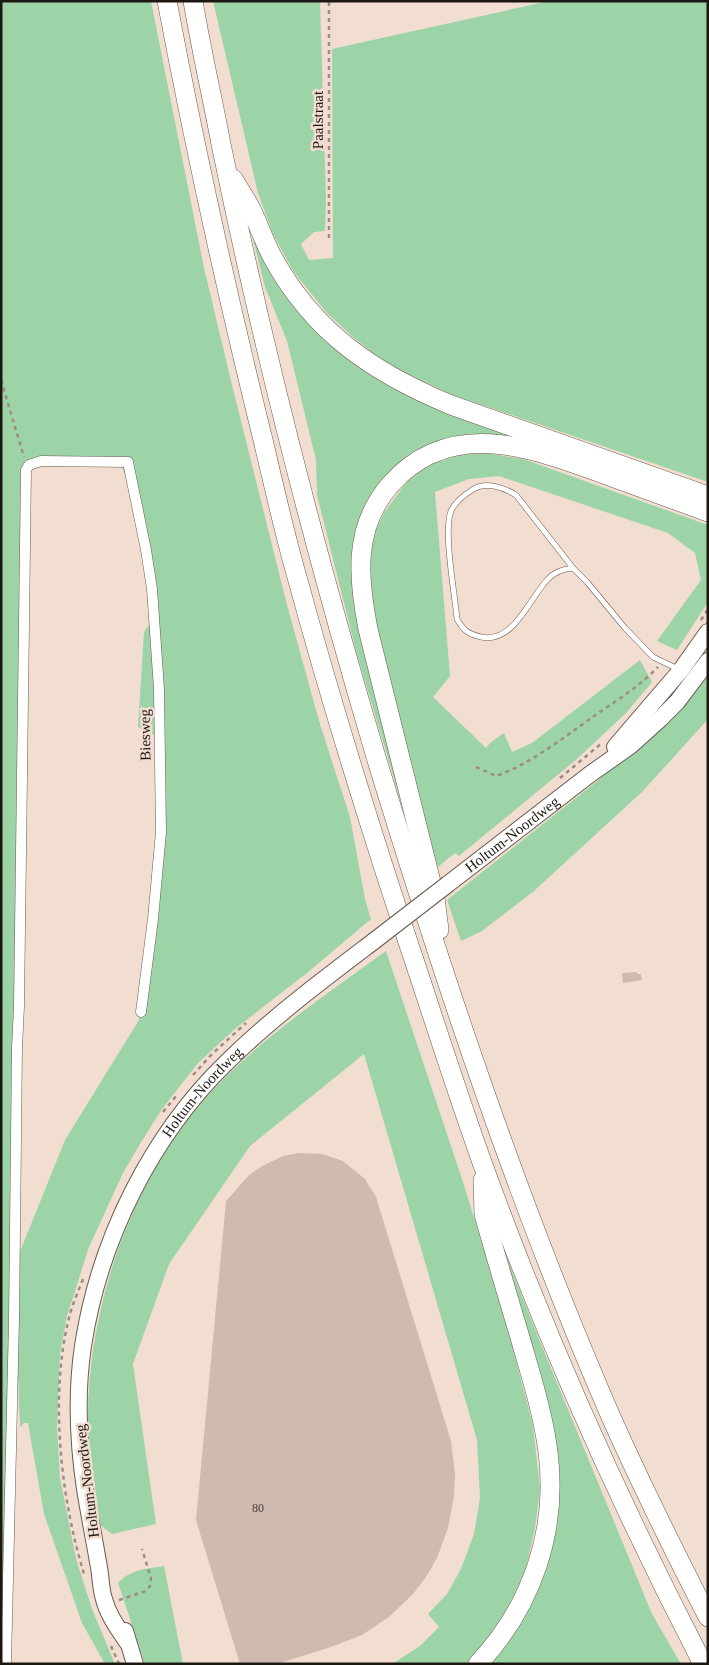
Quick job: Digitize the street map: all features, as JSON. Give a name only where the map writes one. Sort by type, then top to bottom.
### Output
[{"type":"highway","points":[[167,1],[212,228],[296,574],[374,842],[482,1163],[549,1337],[598,1452],[703,1664]]},
{"type":"highway","points":[[193,1],[226,168],[272,370],[321,565],[399,831],[478,1072],[550,1269],[612,1418],[667,1537],[708,1616]]},
{"type":"highway","points":[[226,168],[251,209],[273,258],[294,290],[333,335],[366,361],[406,385],[451,404],[708,496]]},
{"type":"highway","points":[[446,976],[435,898],[368,629],[363,599],[360,575],[361,550],[367,525],[377,504],[406,469],[427,456],[453,446],[467,443],[486,443],[508,444],[545,454],[708,512]]},
{"type":"highway","points":[[478,1664],[502,1636],[514,1618],[533,1578],[540,1559],[547,1528],[550,1482],[548,1452],[541,1414],[484,1214],[482,1163]]},
{"type":"main road","name":"Holtum-Noordweg","points":[[589,774],[650,708],[681,670],[702,629]]},
{"type":"main road","name":"Holtum-Noordweg","points":[[127,1642],[113,1621],[103,1597],[91,1528],[81,1449],[80,1384],[83,1346],[98,1281],[120,1220],[134,1190],[161,1143],[191,1101],[239,1050],[287,1008],[589,774],[630,746],[660,719],[697,677],[708,661]]},
{"type":"main road","name":"Holtum-Noordweg","points":[[98,1562],[122,1617],[127,1642],[135,1664]]},
{"type":"street","name":"Biesweg","points":[[29,465],[41,461],[128,462],[131,473],[152,588],[159,689],[161,832],[153,919],[141,1012]]},
{"type":"street","points":[[6,1664],[14,1330],[17,1048],[20,1006],[26,470],[29,465]]},
{"type":"lane","points":[[572,568],[563,569],[549,578],[512,627],[499,634],[485,638],[471,635],[463,629],[457,619],[447,527],[451,510],[463,496],[476,487],[488,485],[506,488],[516,495],[572,568],[587,582],[647,651],[662,662],[697,677]]},
{"type":"path","name":"Paalstraat","points":[[329,238],[330,1]]},
{"type":"path","points":[[1,380],[22,454],[29,465]]},
{"type":"path","points":[[702,629],[708,609]]},
{"type":"path","points":[[476,767],[496,776],[536,757],[633,688],[662,662]]},
{"type":"path","name":"Holtum-Noordweg","points":[[557,780],[602,742]]},
{"type":"path","name":"Holtum-Noordweg","points":[[193,1075],[211,1055],[250,1020]]},
{"type":"path","name":"Holtum-Noordweg","points":[[162,1114],[177,1094]]},
{"type":"path","name":"Holtum-Noordweg","points":[[84,1273],[69,1318],[62,1354],[60,1399],[66,1494],[87,1584]]},
{"type":"path","points":[[116,1601],[146,1591],[150,1586],[151,1578],[142,1548]]},
{"type":"path","points":[[109,1640],[119,1664]]},
{"type":"green space","points":[[1,1],[151,1],[204,268],[232,385],[286,601],[319,721],[350,817],[365,899],[371,919],[307,973],[236,1028],[198,1063],[162,1109],[140,1144],[123,1173],[89,1247],[67,1316],[60,1354],[57,1427],[60,1478],[76,1559],[92,1609],[115,1664],[105,1664],[82,1623],[44,1514],[28,1423],[24,1423],[20,1427],[14,1274],[7,1416],[7,1488],[1,1664]],"holes":[[[121,463],[133,495],[140,530],[151,622],[144,632],[138,727],[155,735],[158,848],[139,1020],[65,1140],[15,1264],[24,465]]]},
{"type":"green space","points":[[213,1],[320,1],[326,198],[325,231],[314,232],[301,244],[309,260],[333,258],[332,49],[549,1],[708,1],[708,482],[453,395],[388,365],[354,338],[326,312],[293,271],[273,234],[258,193]]},
{"type":"green space","points":[[249,223],[321,329],[551,452],[434,448],[359,534],[404,812],[356,651],[317,495],[316,460],[287,341],[265,287]]},
{"type":"green space","points":[[486,453],[523,459],[708,525],[708,602],[677,650],[657,641],[701,580],[695,553],[668,533],[499,476],[469,479],[435,492],[450,676],[433,697],[486,748],[504,733],[512,752],[532,743],[640,660],[652,682],[626,713],[577,759],[459,856],[455,853],[438,867],[378,660],[370,576],[371,553],[375,531],[384,513],[405,484],[420,471],[437,462],[460,455]]},
{"type":"green space","points":[[708,672],[708,719],[643,791],[534,891],[482,931],[461,941],[447,900],[596,782],[667,720]]},
{"type":"green space","points":[[386,951],[463,1182],[503,1311],[533,1425],[540,1489],[535,1528],[526,1569],[510,1607],[488,1644],[466,1664],[392,1664],[420,1646],[439,1627],[428,1614],[447,1594],[461,1569],[474,1534],[480,1498],[477,1440],[364,1054],[250,1146],[169,1264],[133,1364],[156,1524],[112,1534],[100,1525],[90,1451],[88,1427],[89,1382],[95,1336],[105,1290],[138,1202],[160,1161],[186,1123],[215,1088],[234,1069],[297,1016]]},
{"type":"green space","points":[[493,1223],[652,1614],[681,1664],[487,1664],[500,1650],[530,1607],[550,1558],[558,1500]]},
{"type":"green space","points":[[164,1566],[183,1664],[145,1664],[118,1583],[134,1572]]},
{"type":"building","points":[[637,972],[637,974],[641,974],[642,980],[623,983],[622,973]]},
{"type":"building","points":[[299,1153],[322,1154],[343,1161],[365,1179],[376,1197],[451,1441],[455,1474],[454,1496],[448,1528],[437,1558],[413,1594],[389,1617],[362,1635],[331,1647],[277,1664],[240,1664],[196,1520],[226,1201],[249,1175],[262,1166],[283,1156]]}]
